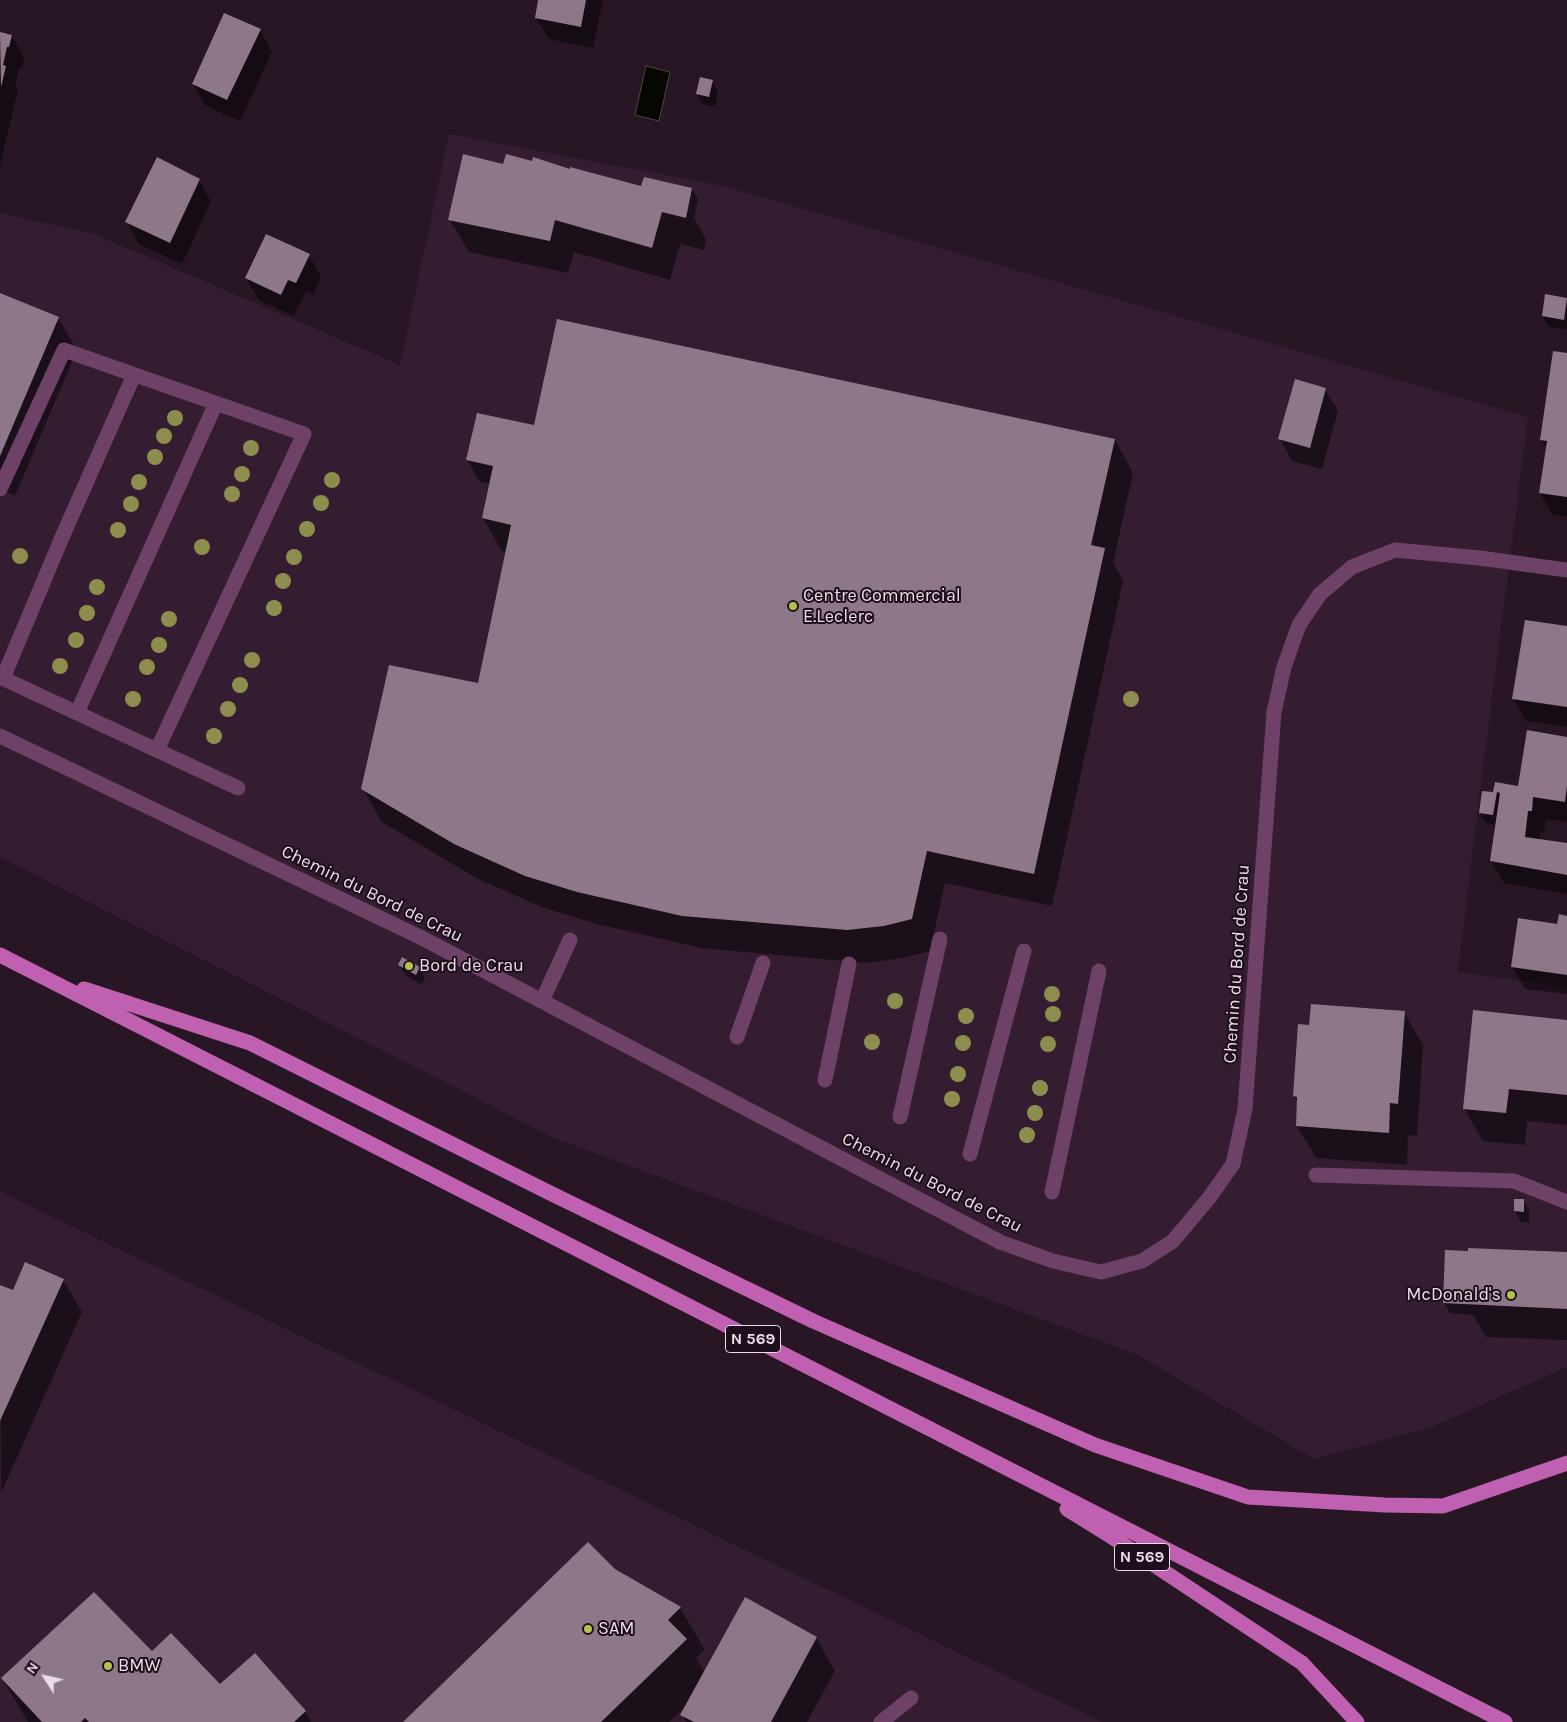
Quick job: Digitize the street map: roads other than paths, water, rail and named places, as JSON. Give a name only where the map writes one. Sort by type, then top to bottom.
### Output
[{"type":"main road","name":"N 569","points":[[0,955],[1505,1722]]},
{"type":"main road","name":"N 569","points":[[39,975],[250,1043],[543,1190],[813,1322],[1095,1445],[1248,1497],[1385,1505],[1443,1506],[1567,1463]]},
{"type":"main road","name":"N 569","points":[[979,1454],[1109,1535],[1302,1663],[1357,1722]]},
{"type":"street","points":[[0,489],[64,350],[304,434],[157,750]]},
{"type":"street","points":[[134,374],[1,678],[238,788]]},
{"type":"street","points":[[77,713],[216,403]]},
{"type":"street","name":"Chemin du Bord de Crau","points":[[0,736],[413,934],[1000,1242],[1053,1261],[1100,1272],[1142,1260],[1174,1241],[1209,1198],[1233,1164],[1245,1109],[1274,712],[1284,666],[1299,625],[1320,594],[1352,567],[1395,550],[1480,558],[1567,570]]},
{"type":"street","points":[[900,1117],[940,939]]},
{"type":"street","points":[[542,1001],[570,940]]},
{"type":"street","points":[[970,1154],[1024,951]]},
{"type":"street","points":[[738,1036],[764,963]]},
{"type":"street","points":[[825,1080],[849,964]]},
{"type":"street","points":[[1052,1192],[1099,970]]},
{"type":"street","points":[[1316,1176],[1514,1181],[1567,1202]]},
{"type":"street","points":[[881,1722],[911,1698]]},
{"type":"place","name":"Centre Commercial E.Leclerc","points":[[793,606]]},
{"type":"place","name":"Bord de Crau","points":[[409,966]]},
{"type":"place","name":"McDonald's","points":[[1511,1295]]},
{"type":"place","name":"SAM","points":[[588,1629]]},
{"type":"place","name":"BMW","points":[[108,1666]]}]
